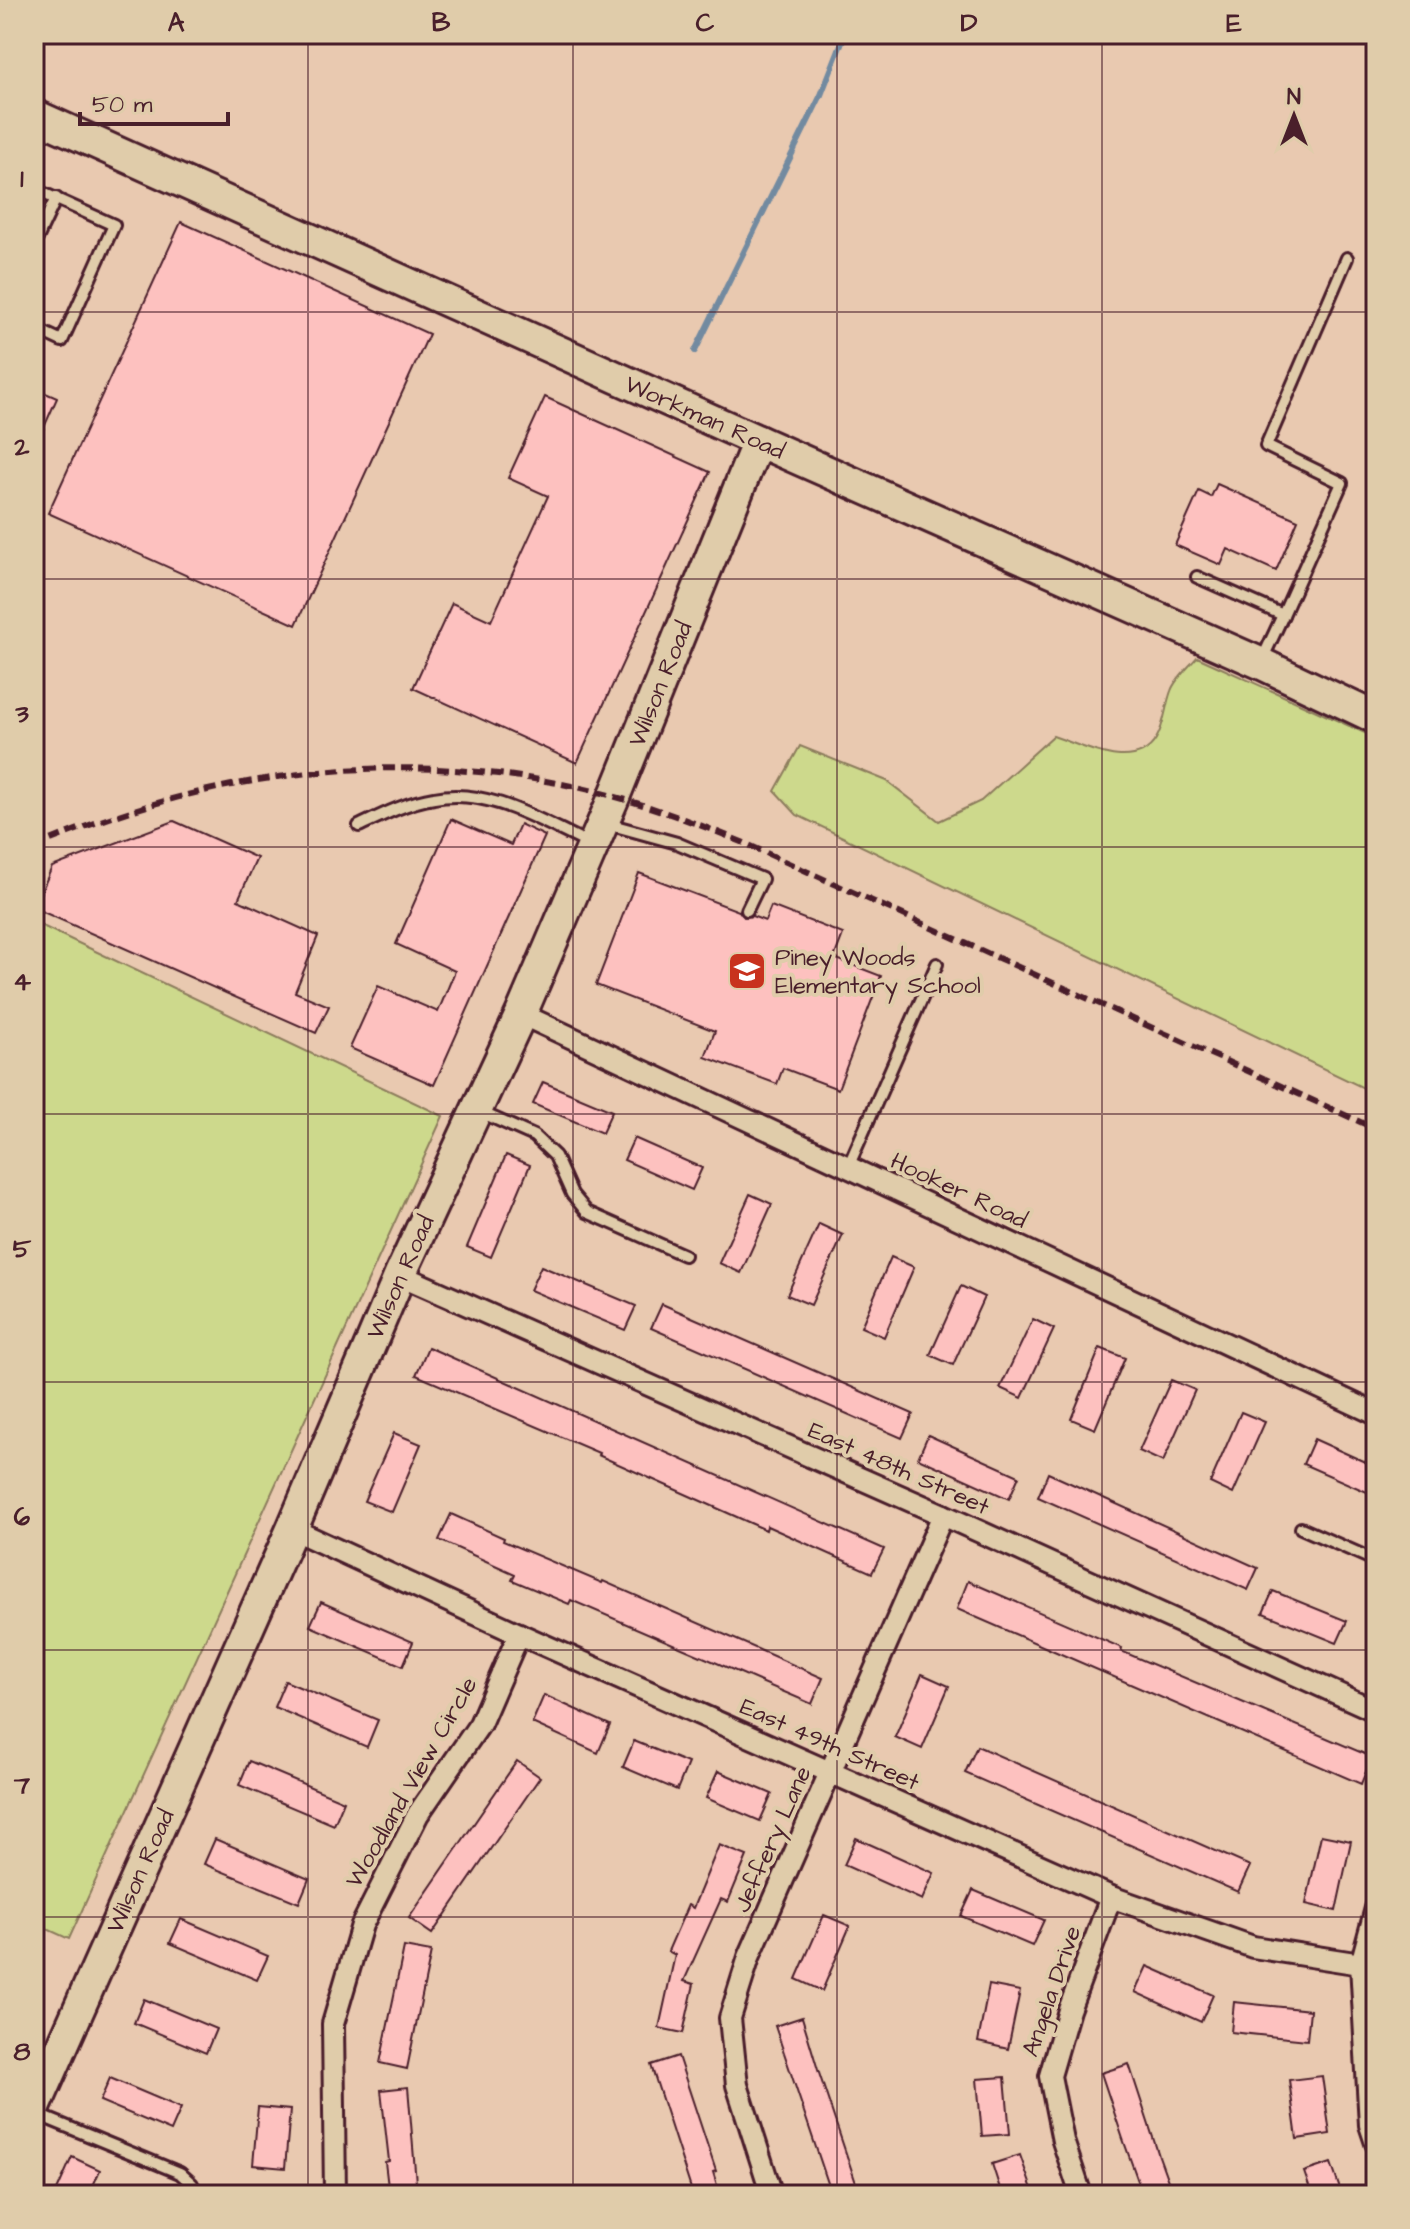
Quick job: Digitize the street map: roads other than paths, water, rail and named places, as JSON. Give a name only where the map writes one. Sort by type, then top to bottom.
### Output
[{"type":"street","name":"Workman Road","points":[[34,115],[1260,663],[1376,718]]},
{"type":"street","name":"Wilson Road","points":[[34,2112],[292,1529],[400,1275],[521,1014],[758,441]]},
{"type":"street","name":"Hooker Road","points":[[521,1014],[1376,1414]]},
{"type":"street","name":"East 48th Street","points":[[400,1275],[1376,1711]]},
{"type":"street","name":"Jeffery Lane","points":[[772,2195],[737,2085],[730,2018],[749,1957],[943,1515]]},
{"type":"street","name":"East 49th Street","points":[[292,1529],[519,1634],[1111,1897],[1253,1947],[1361,1964]]},
{"type":"street","name":"Woodland View Circle","points":[[335,2195],[333,2024],[362,1925],[418,1814],[480,1724],[519,1634]]},
{"type":"street","name":"Angela Drive","points":[[1081,2195],[1063,2141],[1050,2076],[1069,2010],[1111,1897]]},
{"type":"street","points":[[1376,1908],[1361,1964],[1371,2061],[1370,2125],[1376,2143]]},
{"type":"lane","points":[[34,189],[114,225],[62,341],[34,328]]},
{"type":"lane","points":[[34,245],[56,198]]},
{"type":"lane","points":[[1260,663],[1342,483],[1266,446],[1347,258]]},
{"type":"lane","points":[[1197,577],[1283,615]]},
{"type":"lane","points":[[359,826],[427,799],[461,797],[497,802],[597,834],[677,843],[762,879],[747,910]]},
{"type":"lane","points":[[848,1167],[937,964]]},
{"type":"lane","points":[[476,1110],[534,1136],[555,1156],[572,1194],[587,1212],[684,1255]]},
{"type":"lane","points":[[1301,1528],[1376,1561]]},
{"type":"lane","points":[[34,2112],[180,2173],[192,2184],[197,2195]]},
{"type":"waterway","points":[[695,351],[821,95],[845,34]]},
{"type":"railway","points":[[34,847],[161,802],[226,786],[291,775],[356,769],[422,769],[489,773],[581,788],[651,808],[742,842],[1376,1129]]},
{"type":"place","name":"Piney Woods Elementary School","points":[[747,971]]}]
